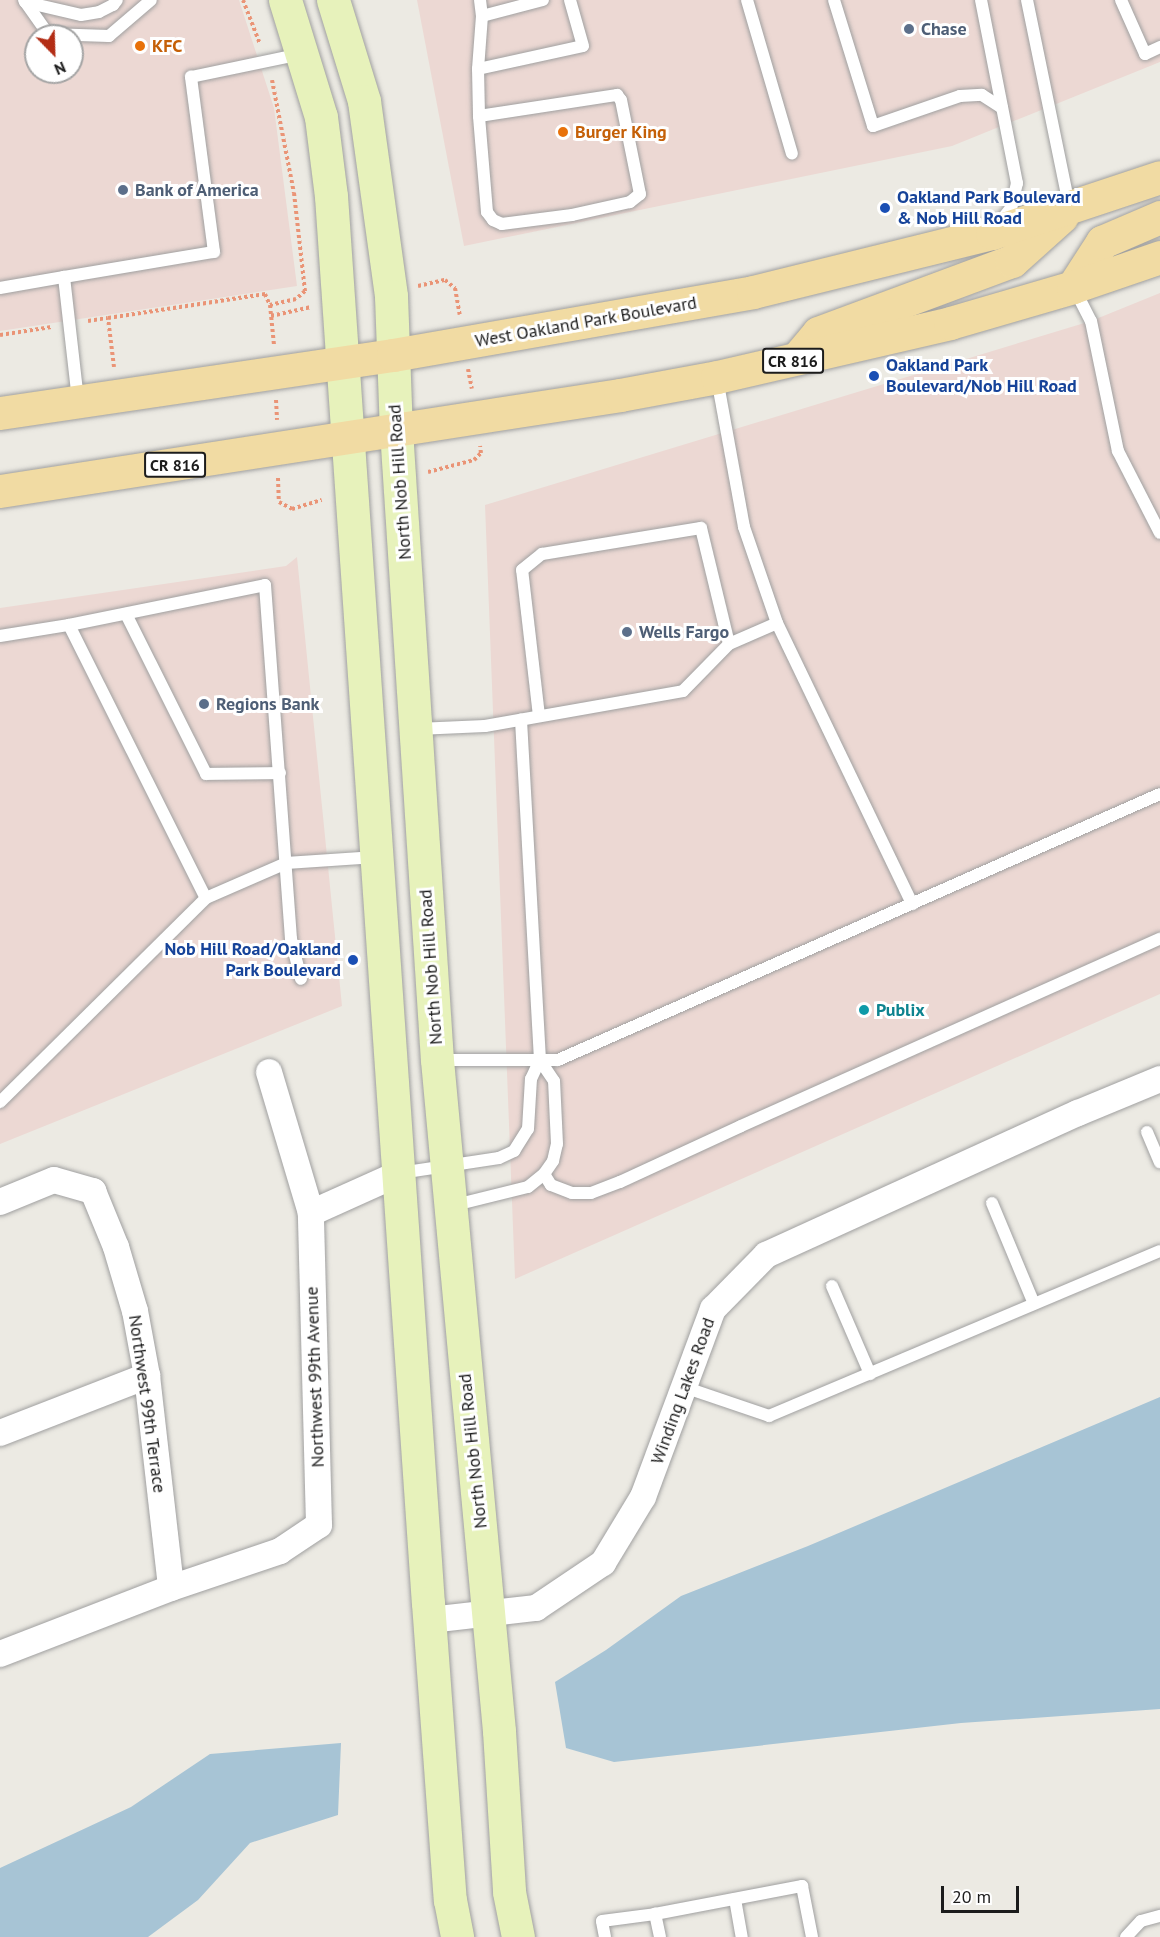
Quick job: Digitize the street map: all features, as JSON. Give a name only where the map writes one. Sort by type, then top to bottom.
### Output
[{"type":"main road","points":[[285,0],[303,54],[323,128],[331,196],[450,1900],[457,1937]]},
{"type":"main road","name":"North Nob Hill Road","points":[[333,0],[364,101],[390,291],[396,430],[437,1060],[489,1615],[509,1892],[518,1937]]},
{"type":"main road","name":"West Oakland Park Boulevard","points":[[0,413],[393,355],[753,292],[992,232],[1160,177]]},
{"type":"main road","points":[[795,360],[818,333],[1012,261],[1070,208]]},
{"type":"main road","points":[[1073,287],[1102,242],[1160,217]]},
{"type":"main road","name":"CR 816","points":[[0,491],[620,395],[717,377],[950,322],[1073,287],[1160,258]]},
{"type":"street","name":"Northwest 99th Avenue","points":[[171,1588],[280,1551],[319,1525],[310,1213],[269,1072]]},
{"type":"street","name":"Winding Lakes Road","points":[[430,1620],[536,1608],[603,1563],[643,1497],[713,1309],[766,1255],[1078,1113],[1160,1079]]},
{"type":"street","points":[[310,1213],[400,1173]]},
{"type":"street","name":"Northwest 99th Terrace","points":[[0,1202],[54,1180],[93,1191],[123,1268],[135,1311],[147,1376],[171,1588]]},
{"type":"street","points":[[0,1433],[147,1376]]},
{"type":"street","points":[[0,1654],[171,1588]]},
{"type":"lane","points":[[24,1],[81,15],[99,12],[113,5],[117,0]]},
{"type":"lane","points":[[24,1],[48,34],[109,36],[152,0]]},
{"type":"lane","points":[[479,116],[617,96],[621,100],[640,194],[630,202],[572,215],[502,224],[493,220],[487,212],[479,116],[478,69],[482,16],[480,0]]},
{"type":"lane","points":[[482,16],[543,0]]},
{"type":"lane","points":[[478,69],[583,46],[570,0]]},
{"type":"lane","points":[[747,0],[792,154]]},
{"type":"lane","points":[[834,0],[873,126],[960,96],[982,95],[1002,108]]},
{"type":"lane","points":[[981,0],[1017,183],[1011,208],[992,232]]},
{"type":"lane","points":[[1027,0],[1070,208]]},
{"type":"lane","points":[[1128,4],[1145,54],[1160,47]]},
{"type":"lane","points":[[0,288],[214,252],[191,77],[303,54]]},
{"type":"lane","points":[[64,277],[78,402]]},
{"type":"lane","points":[[1073,287],[1091,321],[1118,451],[1160,533]]},
{"type":"lane","points":[[717,377],[744,527],[777,623],[912,904]]},
{"type":"lane","points":[[539,716],[522,570],[542,554],[701,528],[729,644]]},
{"type":"lane","points":[[0,636],[69,625],[265,585],[291,939],[301,979]]},
{"type":"lane","points":[[126,614],[206,774],[280,773]]},
{"type":"lane","points":[[416,729],[485,726],[683,691],[729,644],[777,623]]},
{"type":"lane","points":[[69,625],[206,898]]},
{"type":"lane","points":[[400,1173],[499,1158],[514,1151],[528,1129],[531,1079],[540,1060],[521,720]]},
{"type":"lane","points":[[437,1060],[558,1060],[1160,794]]},
{"type":"lane","points":[[0,1102],[206,898],[286,863],[378,857]]},
{"type":"lane","points":[[544,1174],[551,1185],[572,1193],[591,1193],[620,1182],[1160,939]]},
{"type":"lane","points":[[450,1206],[528,1187],[544,1174],[553,1161],[557,1144],[554,1081],[540,1060]]},
{"type":"lane","points":[[1147,1132],[1160,1162]]},
{"type":"lane","points":[[992,1203],[1034,1304]]},
{"type":"lane","points":[[684,1387],[770,1416],[1160,1251]]},
{"type":"lane","points":[[832,1286],[870,1374]]},
{"type":"lane","points":[[605,1937],[602,1921],[655,1914],[802,1886],[812,1937]]},
{"type":"lane","points":[[735,1899],[742,1937]]},
{"type":"lane","points":[[655,1914],[660,1937]]},
{"type":"lane","points":[[1126,1937],[1141,1921],[1160,1916]]},
{"type":"path","points":[[243,0],[267,62]]},
{"type":"path","points":[[115,370],[108,318],[265,294],[270,305]]},
{"type":"shaded area","points":[[0,0],[239,0],[274,108],[297,286],[0,331]]},
{"type":"shaded area","points":[[417,0],[1160,0],[1160,62],[952,146],[464,246]]},
{"type":"shaded area","points":[[1160,293],[1160,994],[515,1279],[485,505],[1091,321]]},
{"type":"shaded area","points":[[297,557],[342,1006],[0,1144],[0,608],[286,566]]},
{"type":"water","points":[[1160,1397],[1160,1709],[961,1723],[614,1762],[566,1748],[555,1682],[606,1650],[681,1596],[808,1546]]},
{"type":"water","points":[[341,1743],[338,1815],[250,1843],[198,1900],[148,1937],[0,1937],[0,1868],[131,1807],[210,1754]]},
{"type":"place","name":"Chase","points":[[909,29]]},
{"type":"place","name":"KFC","points":[[140,46]]},
{"type":"place","name":"Burger King","points":[[563,132]]},
{"type":"place","name":"Bank of America","points":[[123,190]]},
{"type":"place","name":"Oakland Park Boulevard & Nob Hill Road","points":[[885,208]]},
{"type":"place","name":"Oakland Park Boulevard/Nob Hill Road","points":[[874,376]]},
{"type":"place","name":"Wells Fargo","points":[[627,632]]},
{"type":"place","name":"Regions Bank","points":[[204,704]]},
{"type":"place","name":"Nob Hill Road/Oakland Park Boulevard","points":[[353,960]]},
{"type":"place","name":"Publix","points":[[864,1010]]}]
